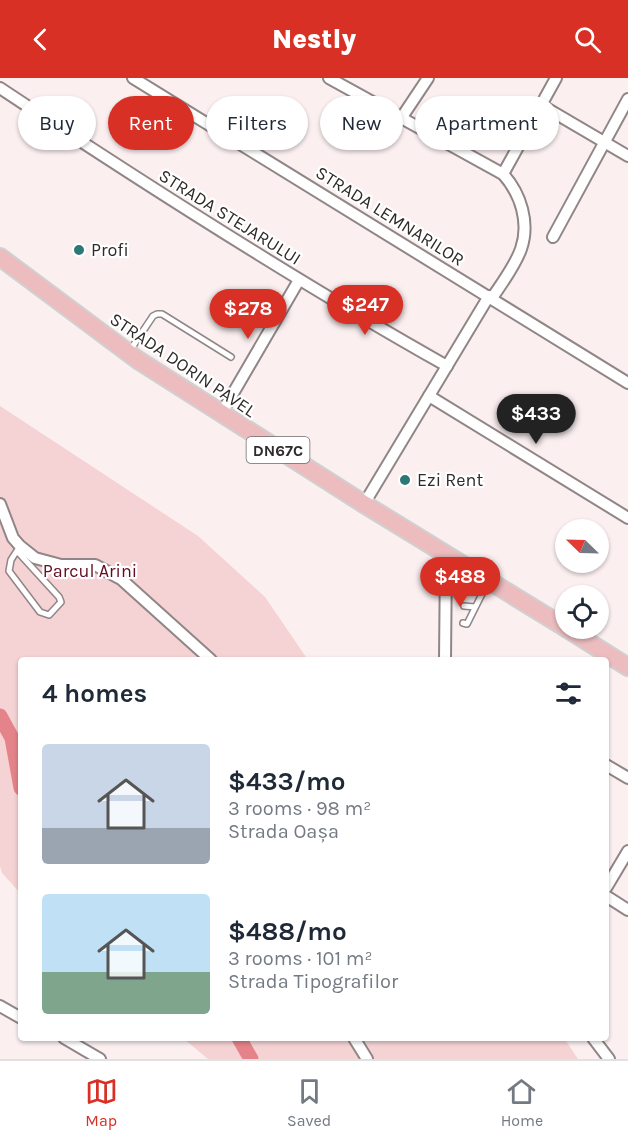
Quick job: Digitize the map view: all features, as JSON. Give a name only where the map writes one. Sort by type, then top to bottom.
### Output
[{"type":"main road","name":"STRADA DORIN PAVEL","points":[[0,257],[129,354],[364,504],[555,621]]},
{"type":"main road","name":"STRADA DORIN PAVEL","points":[[583,639],[628,667]]},
{"type":"street","name":"STRADA LEMNARILOR","points":[[134,78],[628,383]]},
{"type":"street","points":[[329,78],[363,96]]},
{"type":"street","points":[[403,116],[428,78]]},
{"type":"street","points":[[546,96],[556,78]]},
{"type":"street","name":"STRADA STEJARULUI","points":[[0,88],[144,183],[299,280],[447,366]]},
{"type":"street","points":[[553,237],[628,99]]},
{"type":"street","points":[[559,115],[628,156]]},
{"type":"street","points":[[364,504],[490,297],[518,257],[524,237],[518,193],[503,174],[403,118]]},
{"type":"street","points":[[503,174],[516,150]]},
{"type":"street","points":[[221,414],[299,280]]},
{"type":"street","points":[[429,396],[628,518]]},
{"type":"street","points":[[0,504],[19,549],[35,558],[61,565],[95,565],[108,571],[121,579],[209,657]]},
{"type":"street","points":[[445,657],[450,614],[446,555]]},
{"type":"street","points":[[609,767],[628,778]]},
{"type":"street","points":[[609,883],[628,851]]},
{"type":"street","points":[[609,898],[628,910]]},
{"type":"street","points":[[0,1006],[18,1017]]},
{"type":"street","points":[[69,1041],[100,1059]]},
{"type":"street","points":[[356,1041],[367,1059]]},
{"type":"street","points":[[595,1041],[609,1059]]},
{"type":"lane","points":[[129,354],[157,314],[162,314],[231,357]]},
{"type":"lane","points":[[19,549],[59,597],[61,602],[49,615],[40,612],[9,572],[11,560],[19,549]]},
{"type":"lane","points":[[474,609],[465,615],[474,609],[488,581]]},
{"type":"green space","name":"Parcul Arini","points":[[0,406],[198,536],[265,597],[306,657],[18,657],[18,891],[2,873],[0,866]]},
{"type":"green space","points":[[187,1041],[566,1041],[578,1059],[208,1059]]},
{"type":"waterway","points":[[0,716],[12,738],[18,771]]},
{"type":"waterway","points":[[241,1041],[251,1059]]},
{"type":"place","name":"Profi","points":[[79,250]]},
{"type":"place","name":"Ezi Rent","points":[[405,480]]}]
